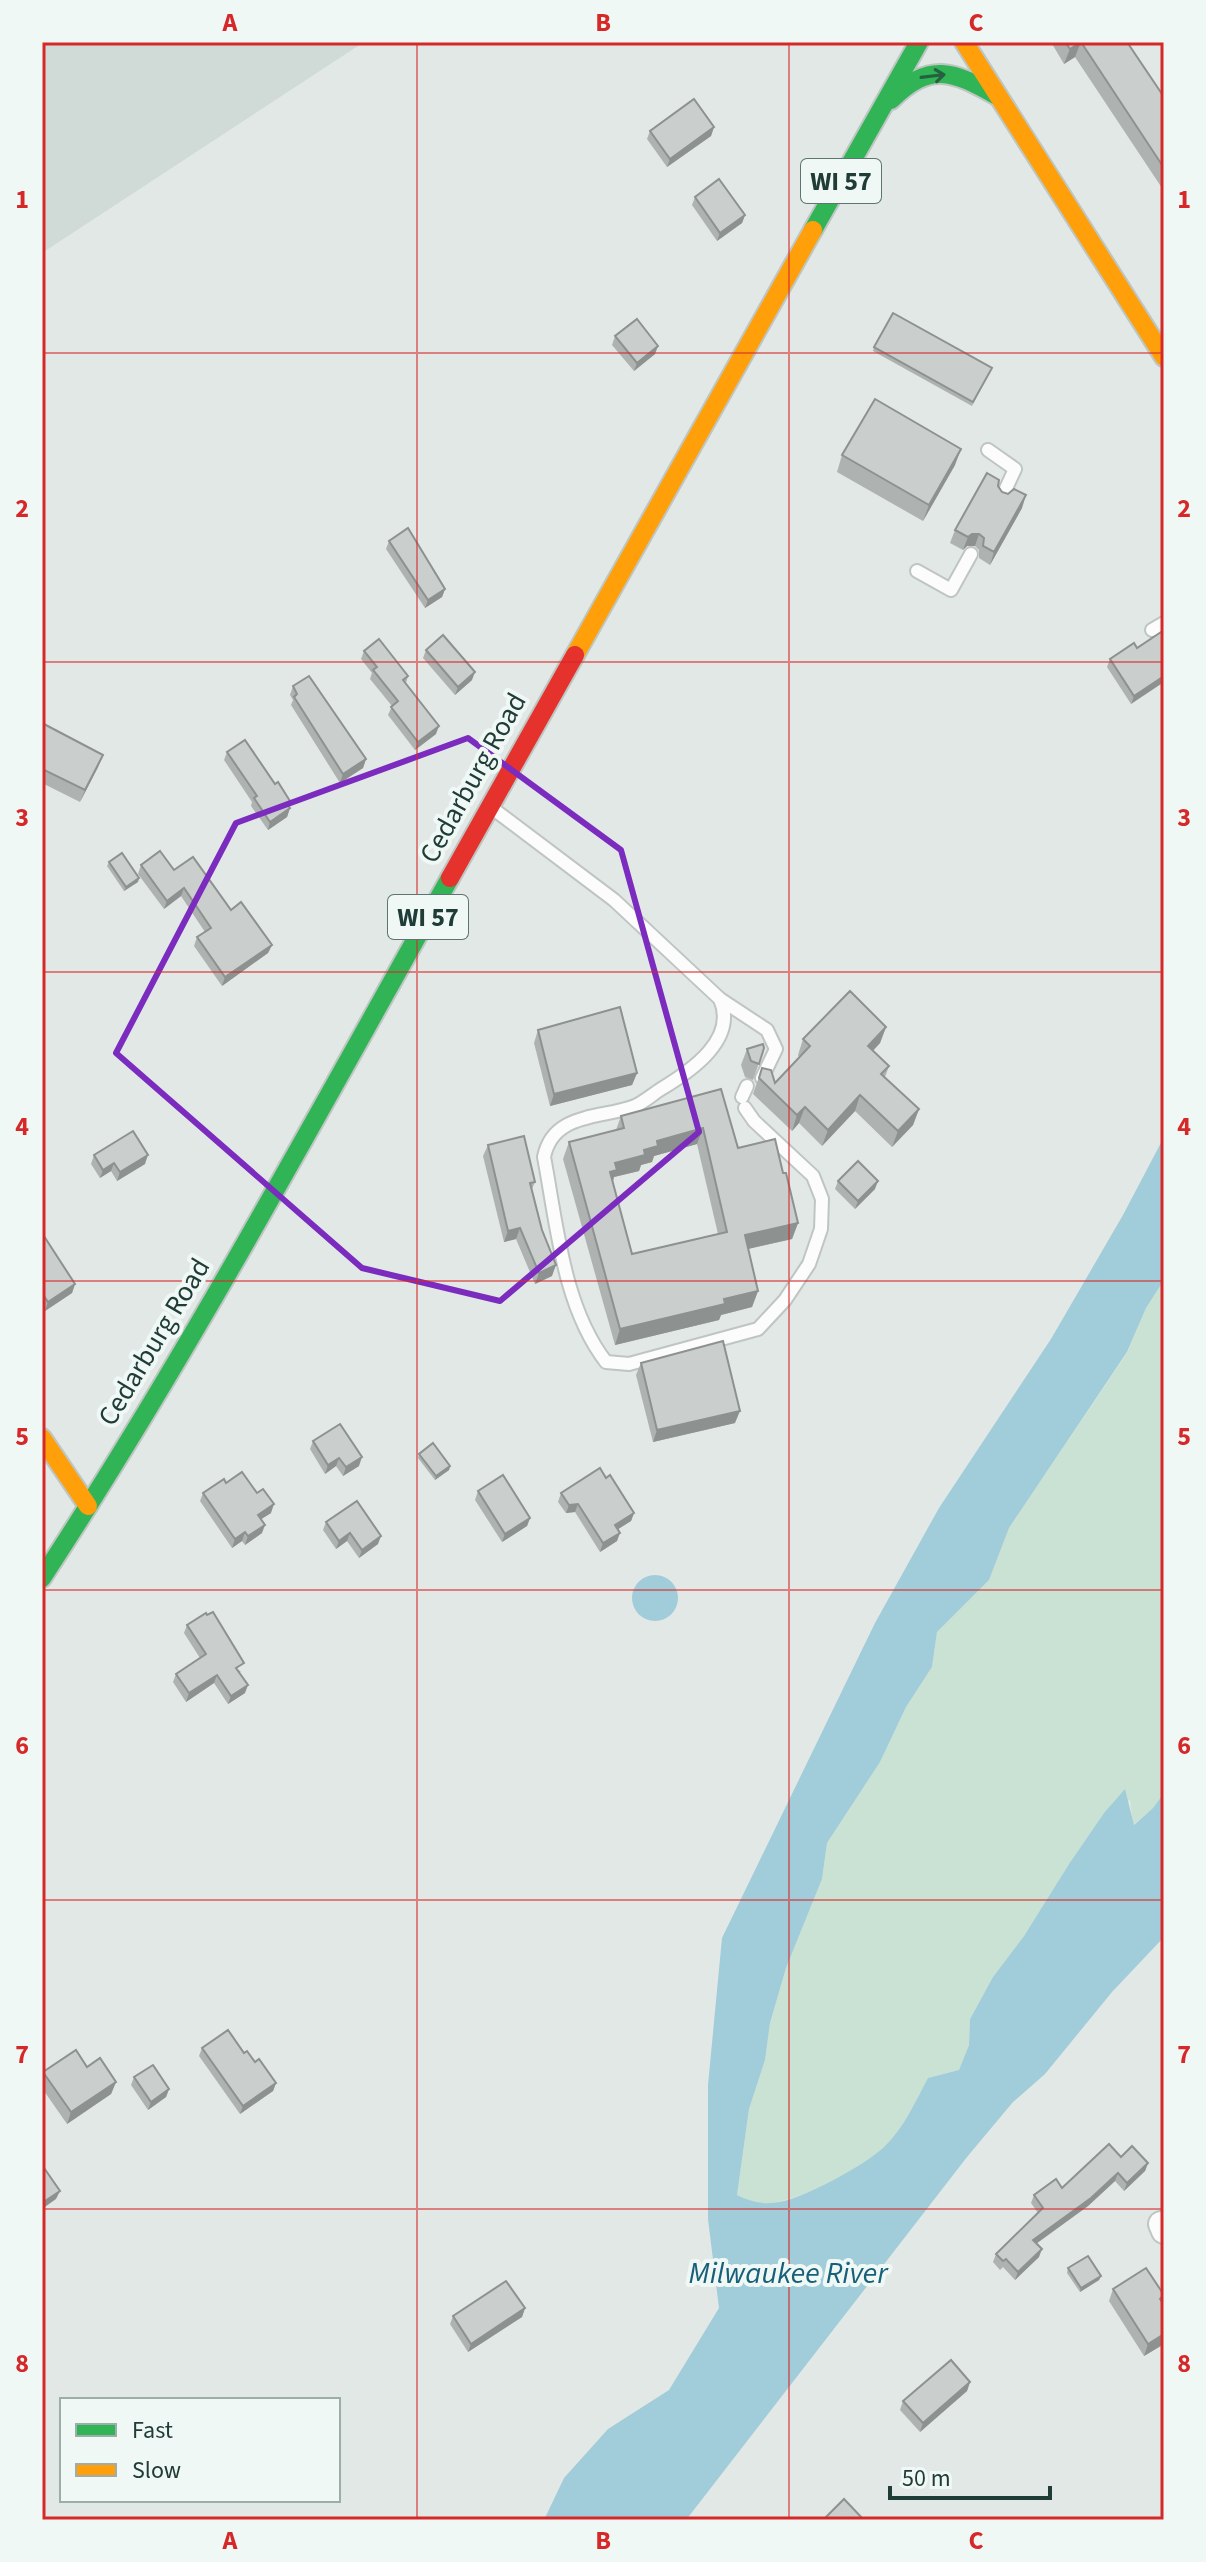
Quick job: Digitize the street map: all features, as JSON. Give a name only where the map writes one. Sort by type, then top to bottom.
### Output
[{"type":"main road","name":"Cedarburg Road","points":[[42,1578],[220,1287],[919,42]]},
{"type":"main road","points":[[964,42],[1164,357]]},
{"type":"main road","points":[[879,114],[905,83],[941,73],[975,83],[997,96]]},
{"type":"main road","points":[[42,1438],[88,1506]]},
{"type":"lane","points":[[988,450],[1015,469],[1002,497]]},
{"type":"lane","points":[[917,571],[951,590],[971,554]]},
{"type":"lane","points":[[1152,630],[1164,623]]},
{"type":"lane","points":[[490,806],[614,900],[720,999],[767,1030],[776,1049],[762,1078]]},
{"type":"lane","points":[[720,999],[725,1010],[717,1042],[692,1071],[635,1105],[575,1120],[556,1132],[547,1143],[544,1157],[569,1285],[594,1346],[606,1362],[629,1364],[758,1329],[785,1300],[809,1264],[821,1229],[822,1199],[813,1176],[754,1121],[745,1097]]},
{"type":"highlighted area","points":[[468,738],[621,850],[699,1132],[500,1301],[362,1268],[116,1053],[236,823]]},
{"type":"shaded area","points":[[42,42],[364,42],[42,253]]},
{"type":"green space","points":[[1164,1280],[1164,1793],[1153,1808],[1133,1825],[1130,1800],[1104,1813],[1024,1936],[993,1977],[970,2019],[969,2045],[959,2070],[928,2078],[903,2123],[884,2147],[841,2176],[804,2194],[768,2203],[750,2202],[737,2195],[749,2109],[765,2060],[770,2023],[786,1968],[822,1879],[827,1843],[880,1762],[906,1707],[932,1667],[937,1632],[989,1580],[1009,1528],[1127,1353],[1146,1308]]},
{"type":"water","name":"Milwaukee River","points":[[1164,1137],[1164,1280],[1146,1308],[1127,1352],[1009,1528],[989,1580],[937,1632],[932,1667],[906,1707],[880,1762],[827,1843],[822,1879],[786,1968],[770,2023],[765,2060],[749,2109],[737,2195],[768,2203],[819,2188],[875,2154],[891,2140],[928,2078],[959,2070],[969,2045],[970,2019],[993,1977],[1024,1936],[1104,1813],[1125,1789],[1134,1825],[1164,1793],[1164,1937],[1112,1992],[1045,2074],[1013,2102],[967,2157],[686,2520],[544,2520],[564,2478],[608,2429],[669,2390],[719,2308],[708,2219],[708,2085],[722,1938],[875,1623],[939,1508],[1051,1339]]},
{"type":"water","points":[[655,1575],[671,1582],[678,1598],[671,1614],[655,1621],[639,1614],[632,1598],[639,1582]]},
{"type":"building","points":[[1065,42],[1081,42],[1070,49]]},
{"type":"building","points":[[1081,42],[1127,42],[1164,97],[1164,168]]},
{"type":"building","points":[[694,99],[714,127],[670,159],[650,131]]},
{"type":"building","points":[[719,179],[745,215],[720,233],[695,197]]},
{"type":"building","points":[[893,313],[992,368],[973,402],[874,347]]},
{"type":"building","points":[[637,319],[658,346],[637,363],[615,336]]},
{"type":"building","points":[[875,399],[961,449],[929,505],[842,455]]},
{"type":"building","points":[[987,473],[999,480],[998,486],[1002,492],[1008,494],[1014,489],[1026,495],[994,552],[983,546],[984,538],[979,534],[968,537],[955,530]]},
{"type":"building","points":[[408,528],[445,589],[428,600],[389,541]]},
{"type":"building","points":[[1164,630],[1164,676],[1134,696],[1110,659],[1134,643],[1137,648]]},
{"type":"building","points":[[443,635],[475,672],[458,687],[426,650]]},
{"type":"building","points":[[379,639],[408,676],[403,680],[439,726],[418,742],[391,707],[398,701],[373,670],[377,667],[364,651]]},
{"type":"building","points":[[309,676],[366,759],[343,774],[294,697],[297,694],[293,686]]},
{"type":"building","points":[[42,723],[103,755],[85,790],[42,769]]},
{"type":"building","points":[[245,740],[290,801],[286,803],[290,808],[270,822],[254,798],[257,796],[227,752]]},
{"type":"building","points":[[160,851],[174,870],[193,857],[231,910],[241,902],[272,945],[225,977],[197,937],[211,928],[184,888],[167,901],[141,865]]},
{"type":"building","points":[[122,853],[139,878],[126,887],[109,862]]},
{"type":"building","points":[[850,991],[886,1027],[868,1046],[889,1066],[881,1074],[919,1109],[898,1131],[860,1095],[828,1130],[805,1107],[797,1115],[759,1078],[762,1068],[771,1070],[775,1083],[810,1046],[803,1039]]},
{"type":"building","points":[[620,1007],[637,1073],[554,1094],[538,1030]]},
{"type":"building","points":[[763,1044],[759,1064],[751,1061],[747,1049]]},
{"type":"building","points":[[721,1089],[738,1148],[775,1139],[798,1223],[745,1235],[758,1291],[724,1299],[725,1304],[620,1329],[569,1142],[624,1128],[621,1116]],"holes":[[[703,1128],[727,1232],[632,1254],[610,1172],[617,1170],[615,1163],[645,1155],[644,1150],[658,1146],[657,1141]]]},
{"type":"building","points":[[133,1131],[148,1155],[120,1172],[114,1163],[103,1170],[94,1155]]},
{"type":"building","points":[[524,1136],[535,1182],[530,1183],[542,1230],[556,1265],[539,1273],[520,1228],[508,1231],[488,1145]]},
{"type":"building","points":[[858,1161],[878,1181],[858,1201],[838,1181]]},
{"type":"building","points":[[42,1233],[75,1284],[48,1302],[42,1293]]},
{"type":"building","points":[[723,1341],[740,1411],[657,1430],[641,1363]]},
{"type":"building","points":[[340,1424],[362,1457],[346,1467],[339,1458],[328,1465],[313,1441]]},
{"type":"building","points":[[433,1443],[450,1466],[436,1476],[419,1454]]},
{"type":"building","points":[[600,1468],[606,1478],[610,1475],[634,1513],[615,1525],[620,1533],[603,1543],[578,1504],[569,1505],[561,1493]]},
{"type":"building","points":[[242,1472],[257,1493],[263,1489],[274,1504],[258,1515],[265,1525],[248,1536],[245,1532],[235,1539],[203,1493]]},
{"type":"building","points":[[503,1475],[530,1518],[505,1534],[478,1491]]},
{"type":"building","points":[[357,1501],[381,1536],[362,1550],[350,1533],[339,1541],[326,1522]]},
{"type":"building","points":[[213,1612],[244,1663],[236,1668],[248,1685],[231,1696],[217,1675],[189,1693],[176,1674],[206,1654],[187,1625]]},
{"type":"building","points":[[228,2030],[244,2053],[247,2051],[255,2062],[259,2059],[276,2083],[243,2106],[202,2048]]},
{"type":"building","points":[[76,2050],[87,2067],[100,2058],[116,2082],[71,2112],[43,2072]]},
{"type":"building","points":[[153,2065],[169,2089],[151,2102],[134,2077]]},
{"type":"building","points":[[1109,2144],[1121,2157],[1132,2146],[1148,2163],[1127,2183],[1118,2173],[1091,2198],[1033,2240],[1042,2249],[1018,2272],[1006,2259],[1003,2261],[996,2254],[1043,2208],[1034,2195],[1056,2179],[1062,2188]]},
{"type":"building","points":[[42,2165],[60,2191],[42,2203]]},
{"type":"building","points":[[1088,2256],[1101,2276],[1081,2288],[1068,2268]]},
{"type":"building","points":[[1146,2268],[1164,2295],[1160,2299],[1164,2305],[1164,2334],[1148,2344],[1113,2289]]},
{"type":"building","points":[[506,2281],[525,2308],[471,2344],[453,2316]]},
{"type":"building","points":[[951,2360],[970,2382],[923,2423],[903,2401]]},
{"type":"building","points":[[844,2499],[864,2520],[825,2518]]},
{"type":"traffic: fast","points":[[813,230],[919,42]]},
{"type":"traffic: fast","points":[[891,100],[918,79],[942,74],[967,81],[997,96]]},
{"type":"traffic: fast","points":[[42,1578],[97,1493],[201,1319],[450,878]]},
{"type":"traffic: slow","points":[[964,42],[1164,357]]},
{"type":"traffic: slow","points":[[575,655],[813,230]]},
{"type":"traffic: slow","points":[[42,1438],[88,1506]]},
{"type":"traffic: jam","points":[[450,878],[575,655]]}]
